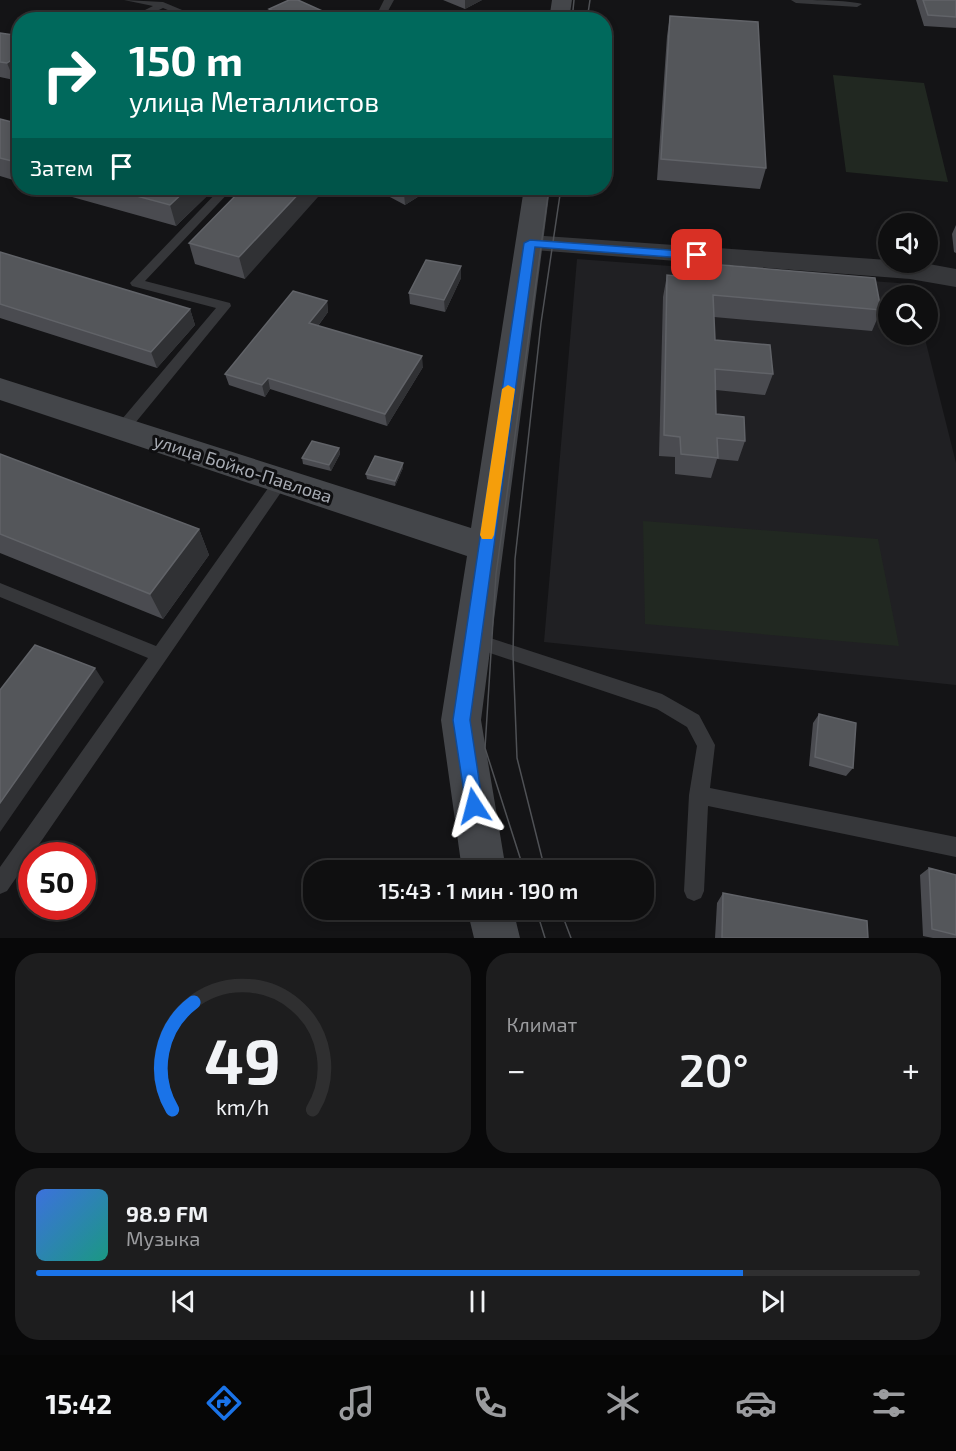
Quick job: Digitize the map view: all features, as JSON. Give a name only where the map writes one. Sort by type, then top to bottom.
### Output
[{"type":"main road","points":[[482,860],[461,720],[536,195]]},
{"type":"main road","name":"улица Бойко-Павлова","points":[[0,389],[485,547]]},
{"type":"main road","points":[[493,920],[497,938]]},
{"type":"street","points":[[530,243],[910,270],[956,278]]},
{"type":"lane","points":[[129,0],[164,5],[182,12]]},
{"type":"lane","points":[[796,0],[857,4]]},
{"type":"lane","points":[[148,12],[164,5]]},
{"type":"lane","points":[[122,429],[225,306],[136,283],[220,195]]},
{"type":"lane","points":[[0,884],[281,481]]},
{"type":"lane","points":[[0,590],[159,655]]},
{"type":"lane","points":[[472,640],[662,702],[693,721],[706,745],[699,795],[694,891]]},
{"type":"lane","points":[[699,795],[956,846]]},
{"type":"shaded area","points":[[833,75],[924,83],[948,182],[846,172]]},
{"type":"shaded area","points":[[577,259],[911,284],[878,285],[878,345],[926,345],[956,463],[956,685],[544,642]]},
{"type":"shaded area","points":[[643,521],[878,539],[899,646],[645,624]]},
{"type":"building","points":[[289,0],[298,0],[325,12],[275,12],[269,9]]},
{"type":"building","points":[[923,0],[956,0],[956,17],[928,15]]},
{"type":"building","points":[[670,16],[758,22],[766,168],[661,159]]},
{"type":"building","points":[[0,33],[12,35],[12,60],[7,63],[0,62]]},
{"type":"building","points":[[0,119],[12,122],[12,161],[0,158]]},
{"type":"building","points":[[133,195],[181,195],[170,205]]},
{"type":"building","points":[[236,195],[297,195],[239,257],[189,243]]},
{"type":"building","points":[[0,252],[190,309],[151,352],[0,304]]},
{"type":"building","points":[[426,260],[461,266],[444,300],[409,293]]},
{"type":"building","points":[[686,262],[875,278],[878,310],[713,295],[715,340],[770,345],[773,374],[715,369],[716,414],[744,417],[745,441],[717,438],[718,458],[681,454],[680,437],[664,435],[667,275],[686,277]]},
{"type":"building","points":[[293,291],[327,301],[309,323],[422,356],[385,414],[268,378],[262,385],[225,374]]},
{"type":"building","points":[[312,441],[339,448],[329,465],[302,458]]},
{"type":"building","points":[[0,454],[199,529],[150,594],[0,534]]},
{"type":"building","points":[[375,456],[403,463],[395,481],[366,474]]},
{"type":"building","points":[[35,645],[95,668],[0,803],[0,690]]},
{"type":"building","points":[[819,714],[856,723],[853,768],[815,757]]},
{"type":"building","points":[[929,868],[956,875],[956,935],[932,929]]},
{"type":"building","points":[[723,893],[867,921],[868,938],[722,938]]},
{"type":"tram line","points":[[573,12],[574,0]]},
{"type":"tram line","points":[[588,12],[590,0]]},
{"type":"tram line","points":[[521,860],[485,748],[496,574],[548,195]]},
{"type":"tram line","points":[[542,860],[517,758],[513,654],[515,559],[541,323],[560,195]]},
{"type":"tram line","points":[[539,920],[545,938]]},
{"type":"tram line","points":[[564,920],[571,938]]},
{"type":"slow traffic","points":[[487,535],[508,389]]},
{"type":"route","points":[[474,806],[461,720],[530,243],[697,255]]}]
